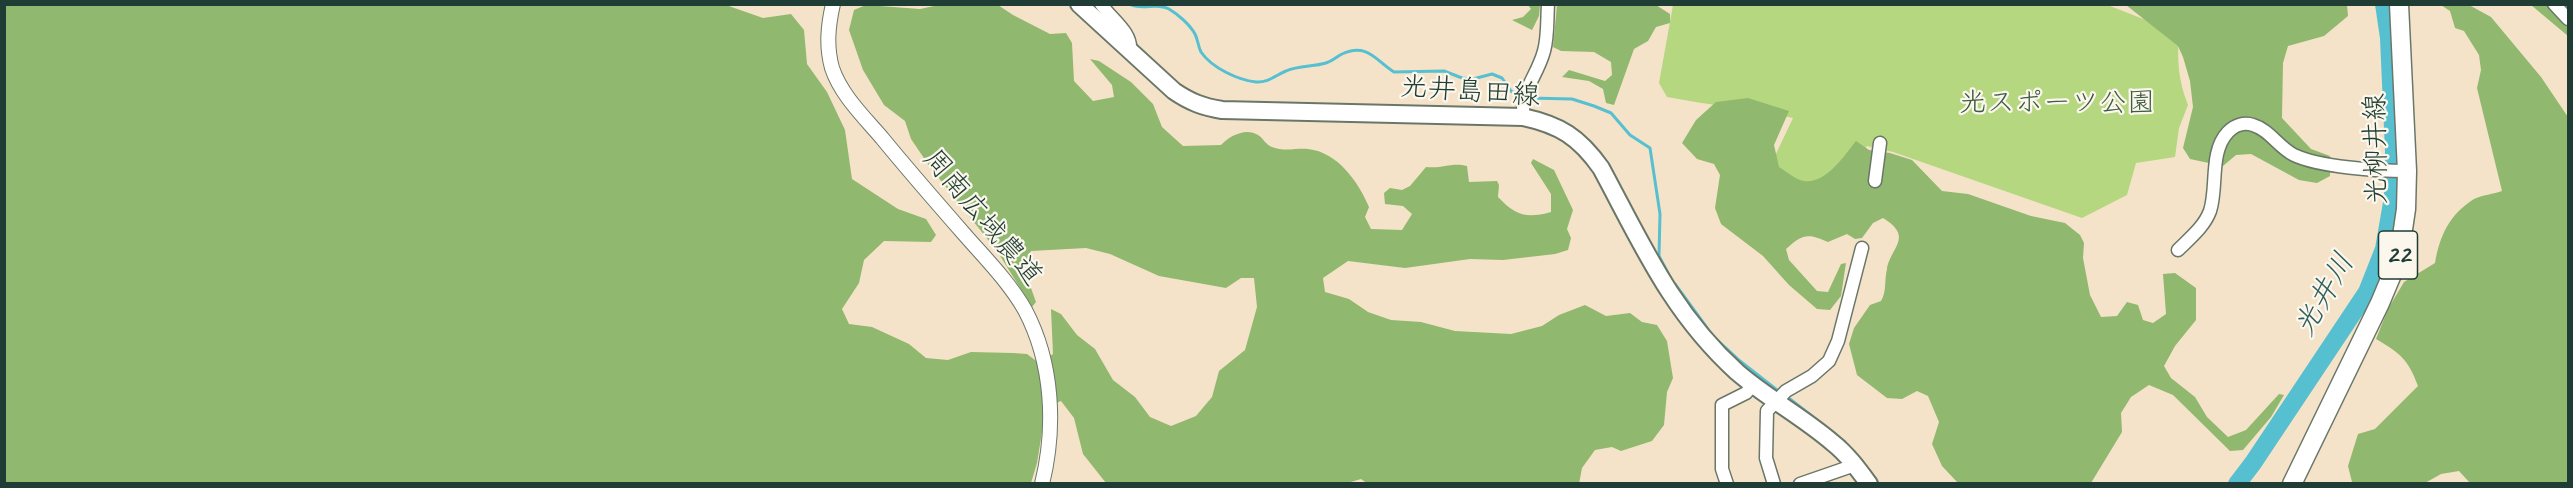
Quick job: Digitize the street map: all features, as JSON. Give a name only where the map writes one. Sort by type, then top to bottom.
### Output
[{"type":"main road","name":"光井島田線","points":[[1078,4],[1154,74],[1190,102],[1214,109],[1523,117],[1548,123],[1565,131],[1589,151],[1601,168],[1665,286],[1682,312],[1707,342],[1754,384],[1833,442],[1869,483]]},
{"type":"main road","name":"光柳井線","points":[[2292,483],[2393,272],[2401,243],[2406,208],[2397,171],[2399,4]]},
{"type":"street","name":"周南広域農道","points":[[833,4],[828,45],[833,69],[842,90],[1012,290],[1025,311],[1038,343],[1050,399],[1050,435],[1042,483]]},
{"type":"street","points":[[1101,4],[1131,42],[1130,50]]},
{"type":"street","points":[[1523,117],[1524,93],[1545,48],[1548,4]]},
{"type":"street","points":[[2554,4],[2568,20]]},
{"type":"street","points":[[2178,250],[2200,228],[2209,213],[2219,149],[2223,138],[2232,128],[2243,124],[2254,125],[2265,131],[2286,150],[2305,159],[2397,171]]},
{"type":"street","points":[[1875,181],[1880,143]]},
{"type":"street","points":[[1774,483],[1766,458],[1767,411],[1786,391],[1812,376],[1829,361],[1839,341],[1862,248]]},
{"type":"street","points":[[1727,483],[1722,469],[1722,405],[1746,393],[1754,384]]},
{"type":"street","points":[[1800,483],[1855,465]]},
{"type":"green space","points":[[723,4],[763,18],[791,14],[804,30],[807,64],[827,92],[845,130],[852,179],[898,209],[926,219],[936,235],[931,242],[884,241],[864,260],[859,283],[842,309],[849,324],[872,327],[909,344],[926,358],[948,360],[971,352],[1013,353],[1027,354],[1039,363],[1053,354],[1051,309],[1061,314],[1077,335],[1095,349],[1113,380],[1135,397],[1150,417],[1171,426],[1196,416],[1212,397],[1219,371],[1245,350],[1257,307],[1254,278],[1241,278],[1226,288],[1159,276],[1110,254],[1086,248],[1031,251],[1023,266],[1036,302],[1032,307],[997,251],[930,167],[911,139],[905,121],[884,105],[863,70],[849,30],[854,10],[866,5],[920,9],[939,5],[998,5],[1050,34],[1066,33],[1072,43],[1074,81],[1093,101],[1114,97],[1112,85],[1090,59],[1099,61],[1131,82],[1153,104],[1162,127],[1183,146],[1221,145],[1233,136],[1248,132],[1258,135],[1272,147],[1286,150],[1308,149],[1329,156],[1346,170],[1359,188],[1369,207],[1365,217],[1371,229],[1402,230],[1412,214],[1403,206],[1385,204],[1384,193],[1390,188],[1402,190],[1410,186],[1426,167],[1467,166],[1469,182],[1497,181],[1498,197],[1516,212],[1528,215],[1551,212],[1551,194],[1531,163],[1533,159],[1554,170],[1573,210],[1567,229],[1571,238],[1568,250],[1555,254],[1503,260],[1470,259],[1405,268],[1348,261],[1323,278],[1325,292],[1349,299],[1368,312],[1391,320],[1421,322],[1455,331],[1511,334],[1542,326],[1559,315],[1585,305],[1606,316],[1630,313],[1642,322],[1657,325],[1667,341],[1673,378],[1667,392],[1664,425],[1652,441],[1621,451],[1612,447],[1595,450],[1582,468],[1579,484],[1368,484],[1361,479],[1344,484],[1106,483],[1083,454],[1074,418],[1061,401],[1046,407],[1037,463],[1031,483],[5,483],[4,5]]},
{"type":"green space","name":"光スポーツ公園","points":[[2105,4],[2179,33],[2179,70],[2188,105],[2179,128],[2175,157],[2136,163],[2127,195],[2082,218],[1893,152],[1867,146],[1833,193],[1765,177],[1793,118],[1667,97],[1659,83],[1673,5]]},
{"type":"green space","points":[[1528,5],[1540,5],[1539,16],[1532,30],[1512,20],[1523,17],[1531,9]]},
{"type":"green space","points":[[1557,5],[1656,5],[1670,14],[1670,23],[1656,27],[1648,41],[1634,49],[1614,105],[1606,103],[1603,89],[1589,81],[1562,77],[1569,70],[1605,81],[1612,75],[1611,62],[1594,52],[1561,51],[1553,47]]},
{"type":"green space","points":[[2126,5],[2347,5],[2348,16],[2324,36],[2288,46],[2283,63],[2282,118],[2311,149],[2330,156],[2330,176],[2317,183],[2299,180],[2251,154],[2236,155],[2223,166],[2190,159],[2183,148],[2193,107],[2190,81],[2183,57],[2178,46]]},
{"type":"green space","points":[[2441,5],[2469,5],[2491,17],[2541,77],[2568,117],[2568,483],[2470,483],[2459,471],[2441,474],[2425,483],[2355,484],[2352,482],[2348,466],[2358,434],[2375,429],[2418,386],[2407,363],[2391,348],[2376,339],[2388,309],[2404,282],[2435,263],[2443,235],[2458,212],[2474,199],[2502,191],[2477,88],[2481,70],[2479,55],[2464,31],[2455,28],[2450,11]]},
{"type":"green space","points":[[2531,5],[2568,5],[2568,36]]},
{"type":"green space","points":[[1748,98],[1789,111],[1774,145],[1779,167],[1801,180],[1812,181],[1827,174],[1856,141],[1869,150],[1890,153],[1912,160],[1942,191],[1968,194],[2031,216],[2065,223],[2080,235],[2084,243],[2083,258],[2090,295],[2101,317],[2117,316],[2127,302],[2138,305],[2143,320],[2153,323],[2166,314],[2163,274],[2175,273],[2196,288],[2196,320],[2175,346],[2164,366],[2171,378],[2195,397],[2207,417],[2228,437],[2246,430],[2279,394],[2284,395],[2271,417],[2243,450],[2230,451],[2173,395],[2149,385],[2131,397],[2121,413],[2122,432],[2091,483],[1958,483],[1942,466],[1932,444],[1939,422],[1928,396],[1917,391],[1902,399],[1887,398],[1857,375],[1849,344],[1854,328],[1870,305],[1881,301],[1883,297],[1889,261],[1899,237],[1892,225],[1883,218],[1873,223],[1862,238],[1855,239],[1847,234],[1828,242],[1810,236],[1797,240],[1786,249],[1789,260],[1817,291],[1828,292],[1841,264],[1846,263],[1841,296],[1830,310],[1817,309],[1789,285],[1763,256],[1721,224],[1715,208],[1720,175],[1714,164],[1697,159],[1682,143],[1696,120],[1716,102]]},
{"type":"waterway","points":[[1129,4],[1139,7],[1160,6],[1169,9],[1190,27],[1206,58],[1226,72],[1249,81],[1264,81],[1291,69],[1326,63],[1342,54],[1359,50],[1371,55],[1394,72],[1444,71],[1462,78],[1473,79],[1492,74],[1502,78],[1511,91],[1520,98]]},
{"type":"waterway","name":"光井川","points":[[2237,484],[2367,292],[2384,249],[2393,197],[2394,151],[2389,38],[2384,4]]},
{"type":"waterway","points":[[1529,98],[1572,99],[1611,113],[1630,135],[1650,148],[1660,214],[1659,256],[1671,279]]},
{"type":"waterway","points":[[1675,284],[1710,332]]},
{"type":"waterway","points":[[1714,337],[1777,390]]},
{"type":"waterway","points":[[1790,399],[1845,442]]}]
